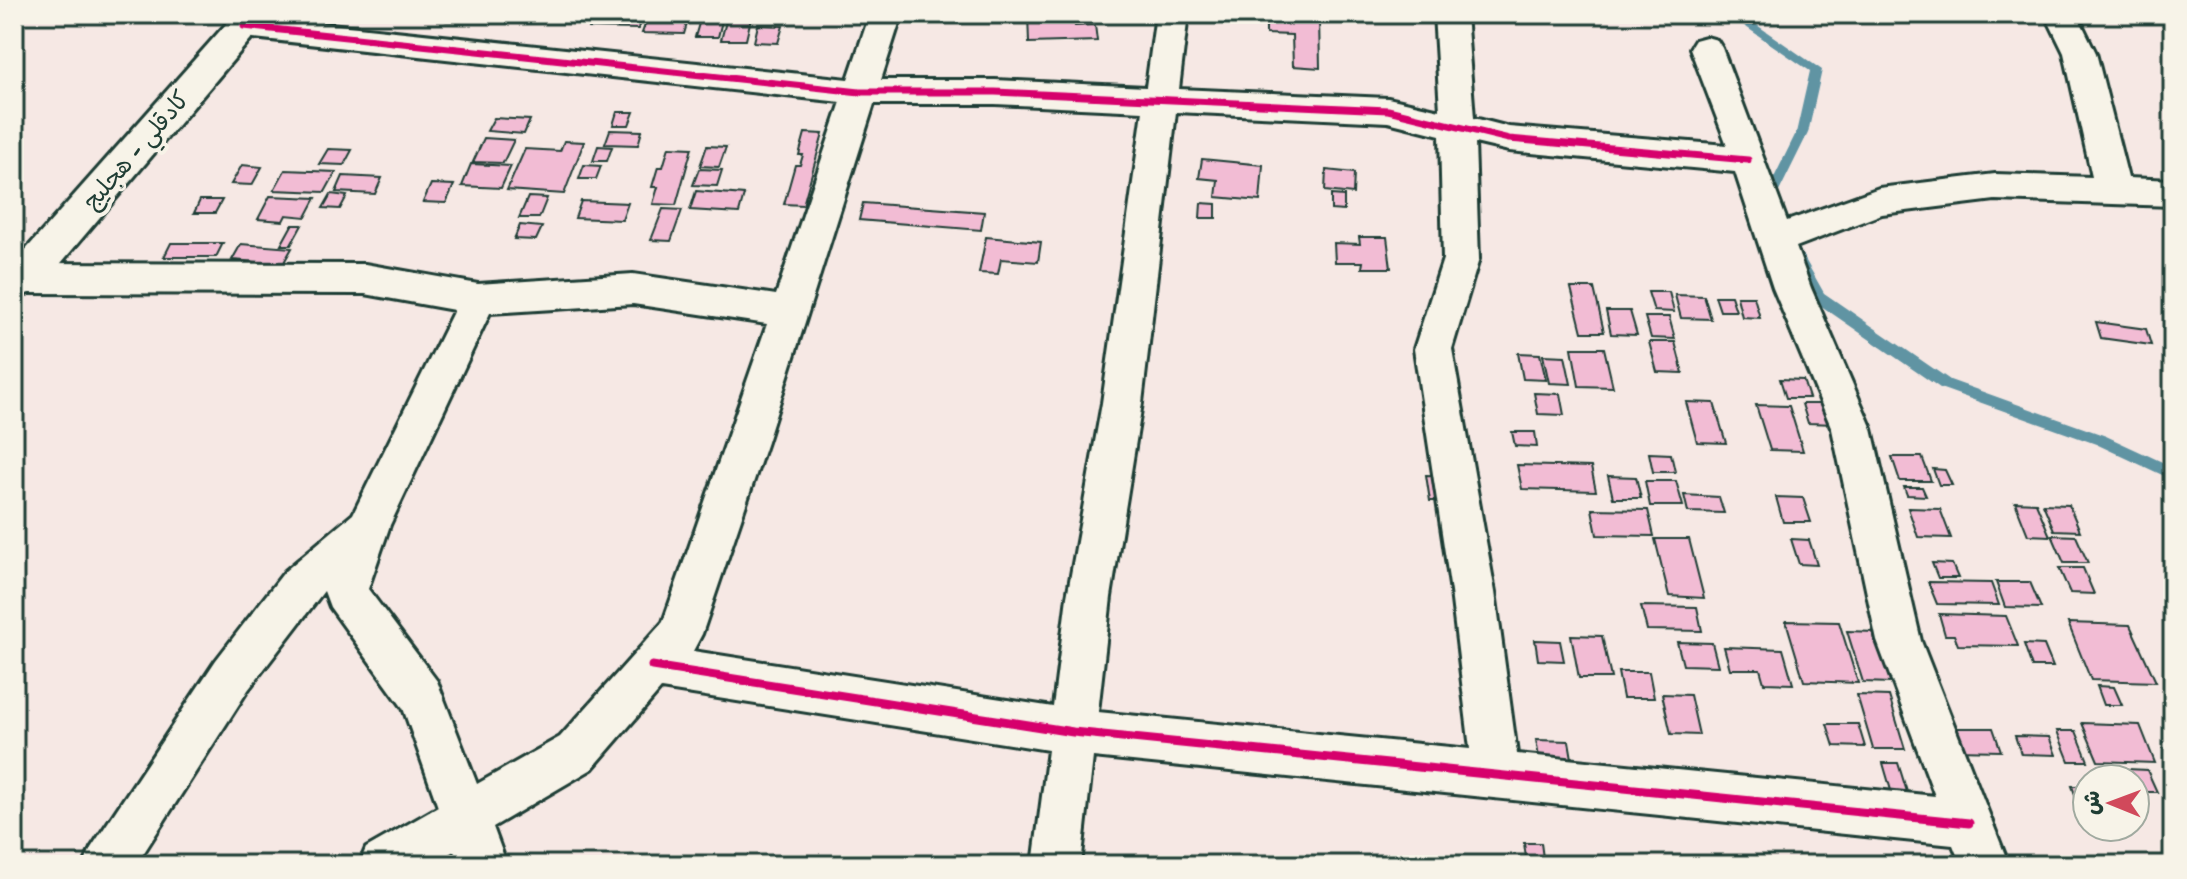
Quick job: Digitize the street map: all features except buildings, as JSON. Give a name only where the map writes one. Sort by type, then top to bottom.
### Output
[{"type":"street","points":[[383,865],[576,753],[680,634],[747,442],[886,14]]},
{"type":"street","points":[[1057,865],[1089,597],[1122,403],[1172,14]]},
{"type":"street","points":[[1450,14],[1455,56],[1461,259],[1433,349],[1473,592],[1496,773]]},
{"type":"street","points":[[2061,14],[2080,53],[2113,190]]},
{"type":"street","points":[[250,20],[860,92],[995,92],[1388,110],[1509,139],[1748,160]]},
{"type":"street","name":"كادقلي - هجليج","points":[[19,280],[250,20]]},
{"type":"street","points":[[1706,48],[1792,288],[1852,429],[1899,641],[1985,865]]},
{"type":"street","points":[[1775,240],[1879,201],[1995,187],[2173,193]]},
{"type":"street","points":[[19,280],[365,279],[478,299],[633,289],[788,312]]},
{"type":"street","points":[[478,299],[369,524],[345,593],[421,696],[483,865]]},
{"type":"street","points":[[108,865],[232,675],[300,585],[369,524]]},
{"type":"street","points":[[652,666],[1073,732],[1969,823]]},
{"type":"waterway","points":[[1733,14],[1816,70],[1802,133],[1767,204]]},
{"type":"waterway","points":[[1797,258],[1819,297],[1945,384],[2101,440],[2173,474]]},
{"type":"cycle path","points":[[244,26],[860,92],[995,92],[1388,110],[1509,139],[1748,160]]},
{"type":"cycle path","points":[[652,666],[1073,732],[1969,823]]}]
